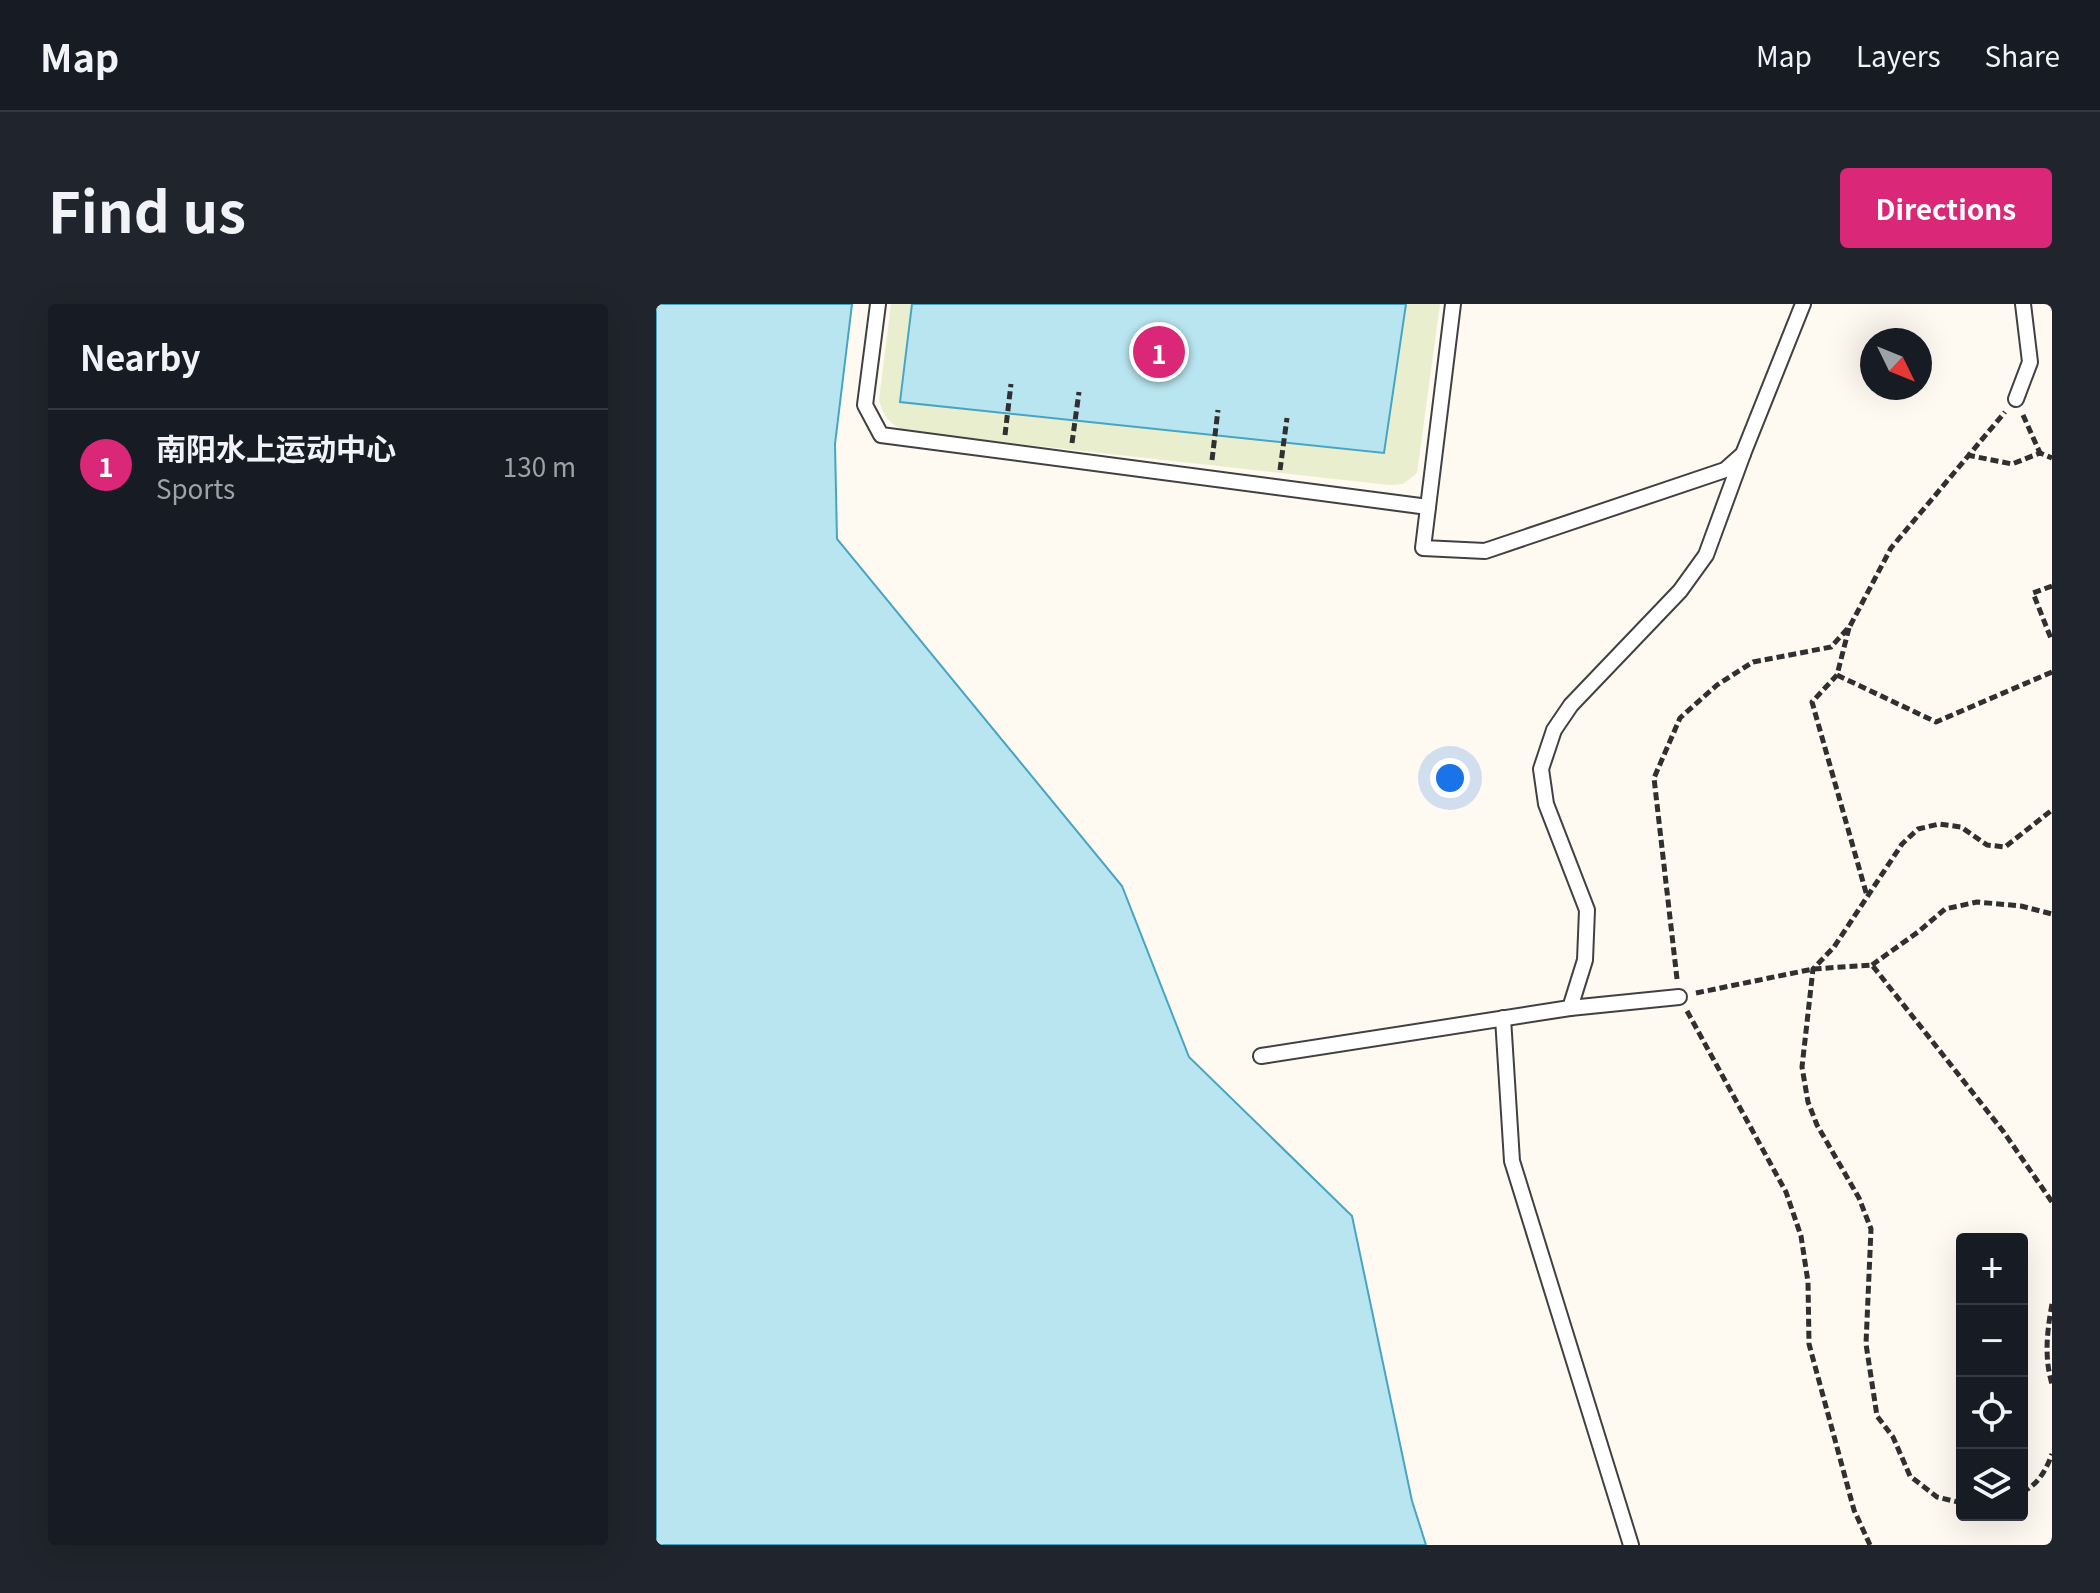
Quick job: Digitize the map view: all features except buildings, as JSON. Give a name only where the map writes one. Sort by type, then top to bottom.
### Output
[{"type":"lane","points":[[878,304],[865,405],[881,435],[1428,507]]},
{"type":"lane","points":[[1453,304],[1423,548],[1485,551],[1725,470],[1743,454]]},
{"type":"lane","points":[[1570,1008],[1585,960],[1587,910],[1546,804],[1541,769],[1554,730],[1571,705],[1680,591],[1706,555],[1803,304]]},
{"type":"lane","points":[[2016,399],[2030,362],[2023,304]]},
{"type":"lane","points":[[1261,1056],[1570,1008],[1679,997]]},
{"type":"lane","points":[[1503,1018],[1512,1161],[1631,1545]]},
{"type":"path","points":[[1003,451],[1011,384]]},
{"type":"path","points":[[1070,460],[1079,392]]},
{"type":"path","points":[[1867,897],[1812,702],[1837,675],[1850,626],[1891,548],[2016,399],[2040,453],[2052,458]]},
{"type":"path","points":[[1210,478],[1218,410]]},
{"type":"path","points":[[1278,487],[1287,418]]},
{"type":"path","points":[[1967,455],[2012,464],[2040,453]]},
{"type":"path","points":[[2052,586],[2033,593],[2052,641]]},
{"type":"path","points":[[1850,626],[1831,647],[1753,662],[1717,685],[1680,718],[1654,778],[1679,997],[1786,1192],[1801,1236],[1808,1282],[1809,1344],[1854,1510],[1870,1545]]},
{"type":"path","points":[[1837,675],[1936,722],[2052,672]]},
{"type":"path","points":[[1956,1502],[1937,1497],[1910,1476],[1893,1437],[1877,1416],[1866,1344],[1871,1229],[1859,1198],[1817,1125],[1808,1102],[1802,1067],[1813,969],[1834,947],[1902,844],[1918,829],[1939,824],[1961,827],[1987,845],[2005,847],[2052,810]]},
{"type":"path","points":[[1679,997],[1813,969],[1872,965],[1945,909],[1977,902],[2021,906],[2052,914]]},
{"type":"path","points":[[1872,965],[2003,1131],[2052,1202]]},
{"type":"path","points":[[2052,1304],[2047,1329],[2046,1364],[2052,1384]]},
{"type":"path","points":[[2028,1490],[2045,1472],[2052,1454]]},
{"type":"green space","points":[[891,304],[1440,304],[1417,473],[1403,484],[1389,485],[905,431],[888,419],[879,400]]},
{"type":"water","points":[[656,304],[852,304],[835,444],[837,539],[1122,886],[1189,1057],[1352,1216],[1412,1501],[1426,1545],[656,1545]]},
{"type":"water","points":[[912,304],[1406,304],[1384,453],[900,402]]},
{"type":"place","name":"南阳水上运动中心","points":[[1159,352]]}]
